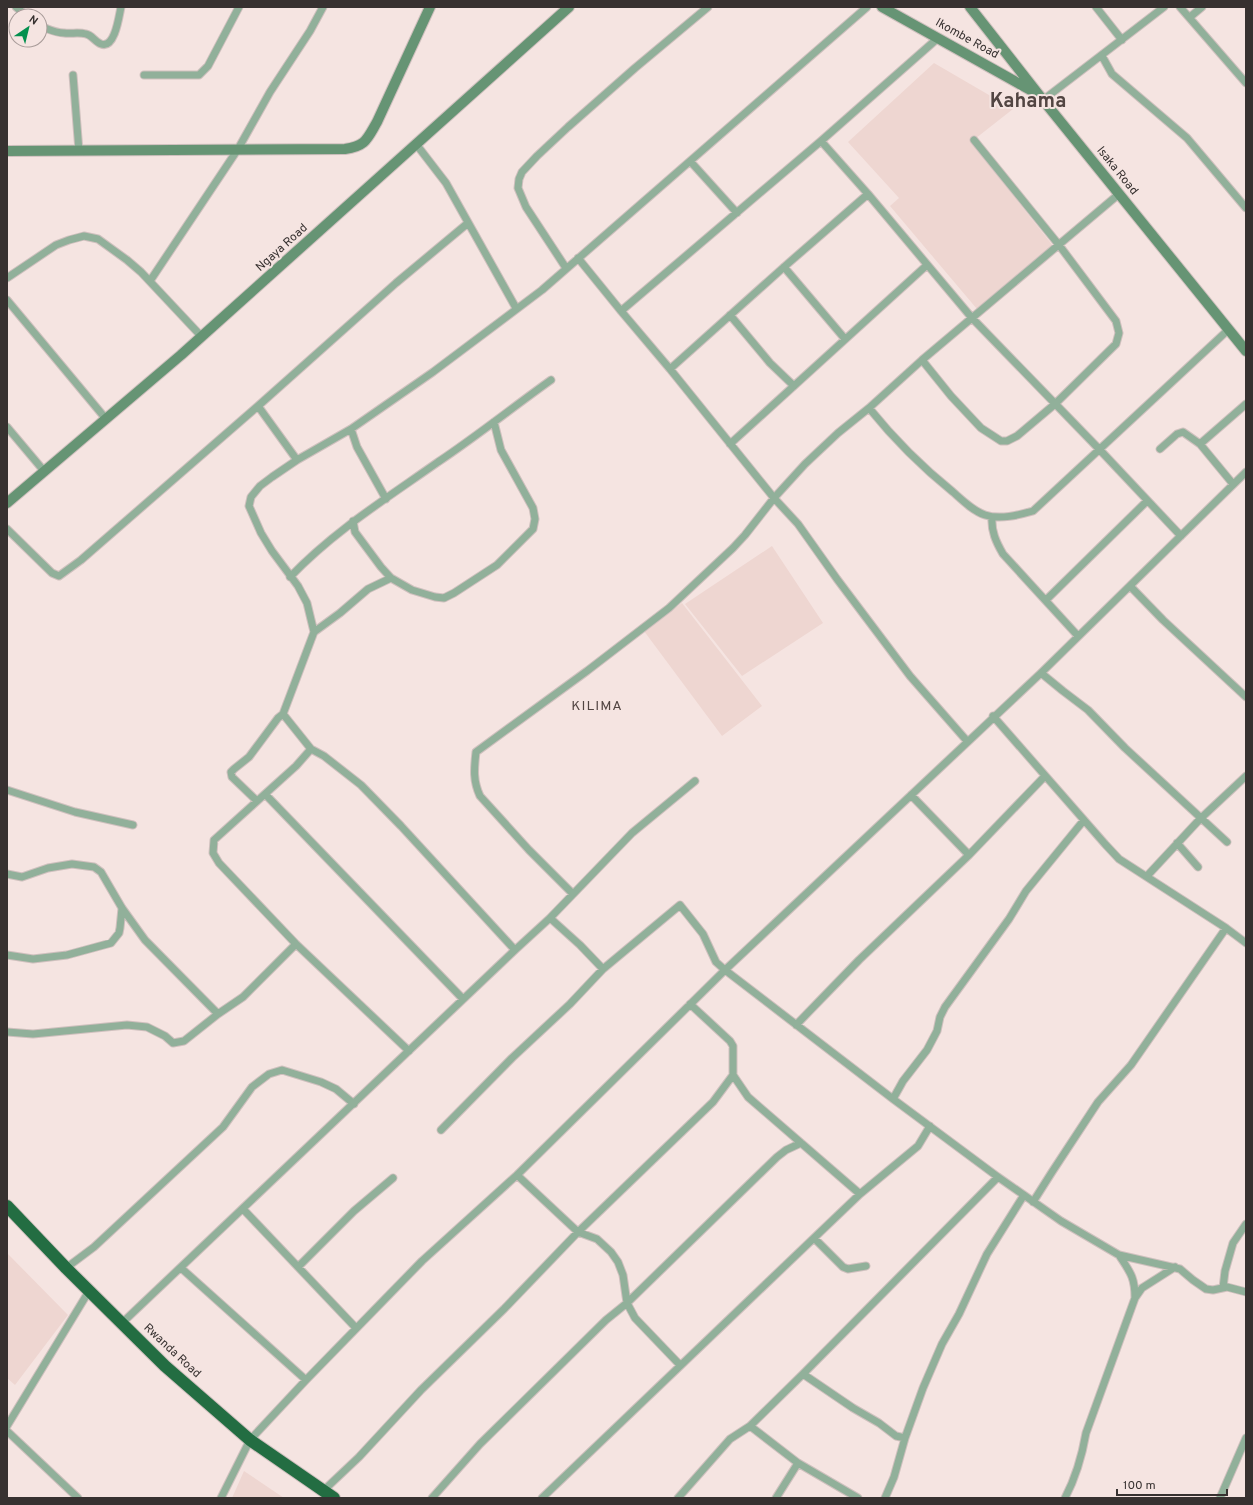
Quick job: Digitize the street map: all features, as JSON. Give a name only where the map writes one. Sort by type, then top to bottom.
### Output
[{"type":"highway","name":"Rwanda Road","points":[[7,1206],[66,1268],[165,1366],[250,1440],[334,1498]]},
{"type":"street","points":[[48,30],[64,34],[88,34],[102,45],[107,45],[112,42],[121,7]]},
{"type":"street","points":[[144,75],[199,75],[208,66],[239,7]]},
{"type":"street","points":[[150,281],[238,150],[270,92],[310,31],[323,7]]},
{"type":"street","points":[[7,151],[345,149],[357,147],[368,138],[377,122],[430,7]]},
{"type":"street","name":"Ngaya Road","points":[[7,503],[202,336],[569,7]]},
{"type":"street","points":[[566,268],[526,207],[518,188],[519,179],[527,167],[568,127],[708,7]]},
{"type":"street","points":[[257,801],[232,777],[231,772],[249,757],[278,718],[283,714],[314,632],[307,603],[298,586],[272,551],[248,506],[251,496],[260,486],[297,460],[351,429],[433,372],[516,308],[542,290],[867,7]]},
{"type":"street","name":"Ikombe Road","points":[[882,7],[1041,97]]},
{"type":"street","name":"Isaka Road","points":[[970,7],[1246,351]]},
{"type":"street","points":[[1096,7],[1122,40]]},
{"type":"street","points":[[1041,97],[1102,56],[1164,7]]},
{"type":"street","points":[[1180,7],[1245,79]]},
{"type":"street","points":[[1190,17],[1202,7]]},
{"type":"street","points":[[621,311],[821,141],[938,38]]},
{"type":"street","points":[[1102,56],[1112,74],[1187,138],[1246,208]]},
{"type":"street","points":[[73,75],[78,151]]},
{"type":"street","points":[[922,360],[951,396],[981,428],[1001,441],[1007,441],[1017,436],[1055,404],[1116,344],[1119,333],[1116,321],[1059,245],[974,140]]},
{"type":"street","points":[[821,141],[868,194],[972,318],[1181,536]]},
{"type":"street","points":[[416,144],[446,183],[516,308]]},
{"type":"street","points":[[690,160],[736,213]]},
{"type":"street","points":[[670,369],[868,194]]},
{"type":"street","points":[[573,894],[529,850],[480,796],[475,786],[474,765],[476,752],[669,608],[746,535],[774,498],[805,464],[838,433],[1119,194]]},
{"type":"street","points":[[7,529],[46,568],[58,576],[81,560],[258,406],[396,283],[468,223]]},
{"type":"street","points":[[7,278],[56,245],[84,236],[98,239],[128,260],[202,336]]},
{"type":"street","points":[[578,258],[774,498],[798,524],[837,579],[910,676],[967,741]]},
{"type":"street","points":[[730,444],[927,265]]},
{"type":"street","points":[[784,267],[845,339]]},
{"type":"street","points":[[7,300],[106,419]]},
{"type":"street","points":[[730,315],[770,363],[794,386]]},
{"type":"street","points":[[868,408],[900,445],[945,486],[978,512],[992,517],[1019,515],[1033,511],[1228,330]]},
{"type":"street","points":[[290,577],[316,551],[353,521],[386,499],[551,380]]},
{"type":"street","points":[[1200,444],[1246,404]]},
{"type":"street","points":[[258,406],[297,460]]},
{"type":"street","points":[[353,521],[358,538],[381,568],[391,578],[412,590],[435,597],[444,598],[454,594],[496,565],[533,529],[535,519],[533,508],[501,450],[494,422]]},
{"type":"street","points":[[7,427],[44,471]]},
{"type":"street","points":[[351,429],[357,447],[386,499]]},
{"type":"street","points":[[1160,449],[1177,434],[1183,432],[1200,444],[1233,484]]},
{"type":"street","points":[[221,1498],[250,1440],[422,1261],[517,1175],[725,970],[993,716],[1041,673],[1246,472]]},
{"type":"street","points":[[1046,600],[1147,501]]},
{"type":"street","points":[[992,517],[992,528],[997,544],[1004,554],[1078,636]]},
{"type":"street","points":[[314,632],[340,614],[368,589],[391,578]]},
{"type":"street","points":[[1130,586],[1163,620],[1246,697]]},
{"type":"street","points":[[1041,673],[1088,710],[1125,748],[1200,819],[1227,842]]},
{"type":"street","points":[[283,714],[311,749],[324,756],[361,786],[406,831],[515,950]]},
{"type":"street","points":[[993,716],[1119,859],[1226,928],[1246,943]]},
{"type":"street","points":[[311,749],[296,766],[214,840],[213,853],[218,863],[296,944],[409,1051]]},
{"type":"street","points":[[796,1025],[859,960],[969,855],[1045,776]]},
{"type":"street","points":[[1147,876],[1200,819],[1246,776]]},
{"type":"street","points":[[122,1323],[550,918],[632,833],[696,781]]},
{"type":"street","points":[[7,790],[74,812],[133,825]]},
{"type":"street","points":[[265,794],[463,999]]},
{"type":"street","points":[[911,795],[969,855]]},
{"type":"street","points":[[893,1099],[903,1081],[927,1050],[937,1031],[940,1017],[945,1007],[1009,919],[1026,891],[1084,820]]},
{"type":"street","points":[[1177,843],[1198,867]]},
{"type":"street","points":[[7,874],[22,877],[48,868],[72,864],[94,867],[101,872],[122,908],[145,940],[218,1014]]},
{"type":"street","points":[[441,1130],[512,1058],[570,1004],[603,969],[680,905],[703,934],[716,962],[725,970],[893,1099],[1033,1202],[1061,1221],[1119,1255],[1175,1267],[1185,1272],[1200,1286],[1213,1290],[1227,1287],[1246,1292]]},
{"type":"street","points":[[7,956],[32,959],[67,955],[111,944],[119,933],[122,908]]},
{"type":"street","points":[[550,918],[580,945],[603,969]]},
{"type":"street","points":[[1033,1202],[1098,1102],[1131,1065],[1226,928]]},
{"type":"street","points":[[7,1032],[33,1034],[127,1025],[147,1027],[165,1036],[173,1043],[184,1041],[218,1014],[243,997],[296,944]]},
{"type":"street","points":[[690,1004],[730,1041],[733,1046],[733,1075],[748,1097],[860,1194]]},
{"type":"street","points":[[66,1268],[94,1247],[223,1127],[252,1087],[269,1074],[282,1070],[321,1082],[336,1089],[354,1104]]},
{"type":"street","points":[[323,1491],[359,1457],[421,1390],[504,1309],[578,1232],[713,1102],[733,1075]]},
{"type":"street","points":[[542,1498],[860,1194],[918,1146],[930,1126]]},
{"type":"street","points":[[432,1498],[480,1444],[601,1326],[627,1303],[777,1157],[786,1150],[801,1143]]},
{"type":"street","points":[[517,1175],[578,1232],[596,1239],[611,1252],[618,1262],[624,1279],[627,1303],[636,1318],[680,1365]]},
{"type":"street","points":[[678,1498],[730,1439],[750,1426],[998,1177]]},
{"type":"street","points":[[298,1267],[354,1210],[393,1178]]},
{"type":"street","points":[[885,1498],[894,1477],[905,1438],[923,1388],[942,1344],[962,1308],[987,1254],[1024,1195]]},
{"type":"street","points":[[243,1209],[356,1328]]},
{"type":"street","points":[[1223,1288],[1225,1271],[1234,1243],[1246,1224]]},
{"type":"street","points":[[814,1238],[843,1267],[848,1269],[866,1266]]},
{"type":"street","points":[[1065,1498],[1076,1474],[1083,1451],[1086,1433],[1134,1298],[1135,1286],[1133,1276],[1119,1255]]},
{"type":"street","points":[[1134,1298],[1142,1288],[1175,1267]]},
{"type":"street","points":[[181,1268],[306,1380]]},
{"type":"street","points":[[7,1426],[89,1291]]},
{"type":"street","points":[[803,1374],[853,1408],[879,1423],[896,1436],[905,1438]]},
{"type":"street","points":[[750,1426],[798,1463],[858,1498]]},
{"type":"street","points":[[7,1431],[78,1498]]},
{"type":"street","points":[[1220,1498],[1246,1438]]},
{"type":"street","points":[[776,1498],[798,1463]]},
{"type":"shaded area","points":[[934,63],[1013,109],[971,142],[1054,247],[977,309],[890,206],[899,198],[848,142]]},
{"type":"shaded area","points":[[772,546],[823,623],[742,676],[685,604]]},
{"type":"shaded area","points":[[682,603],[762,706],[722,736],[644,631]]},
{"type":"shaded area","points":[[7,1253],[68,1315],[15,1385],[7,1378]]},
{"type":"shaded area","points":[[244,1471],[284,1498],[232,1498]]},
{"type":"district","name":"Kahama","points":[[1028,102]]},
{"type":"district","name":"KILIMA","points":[[597,706]]}]
